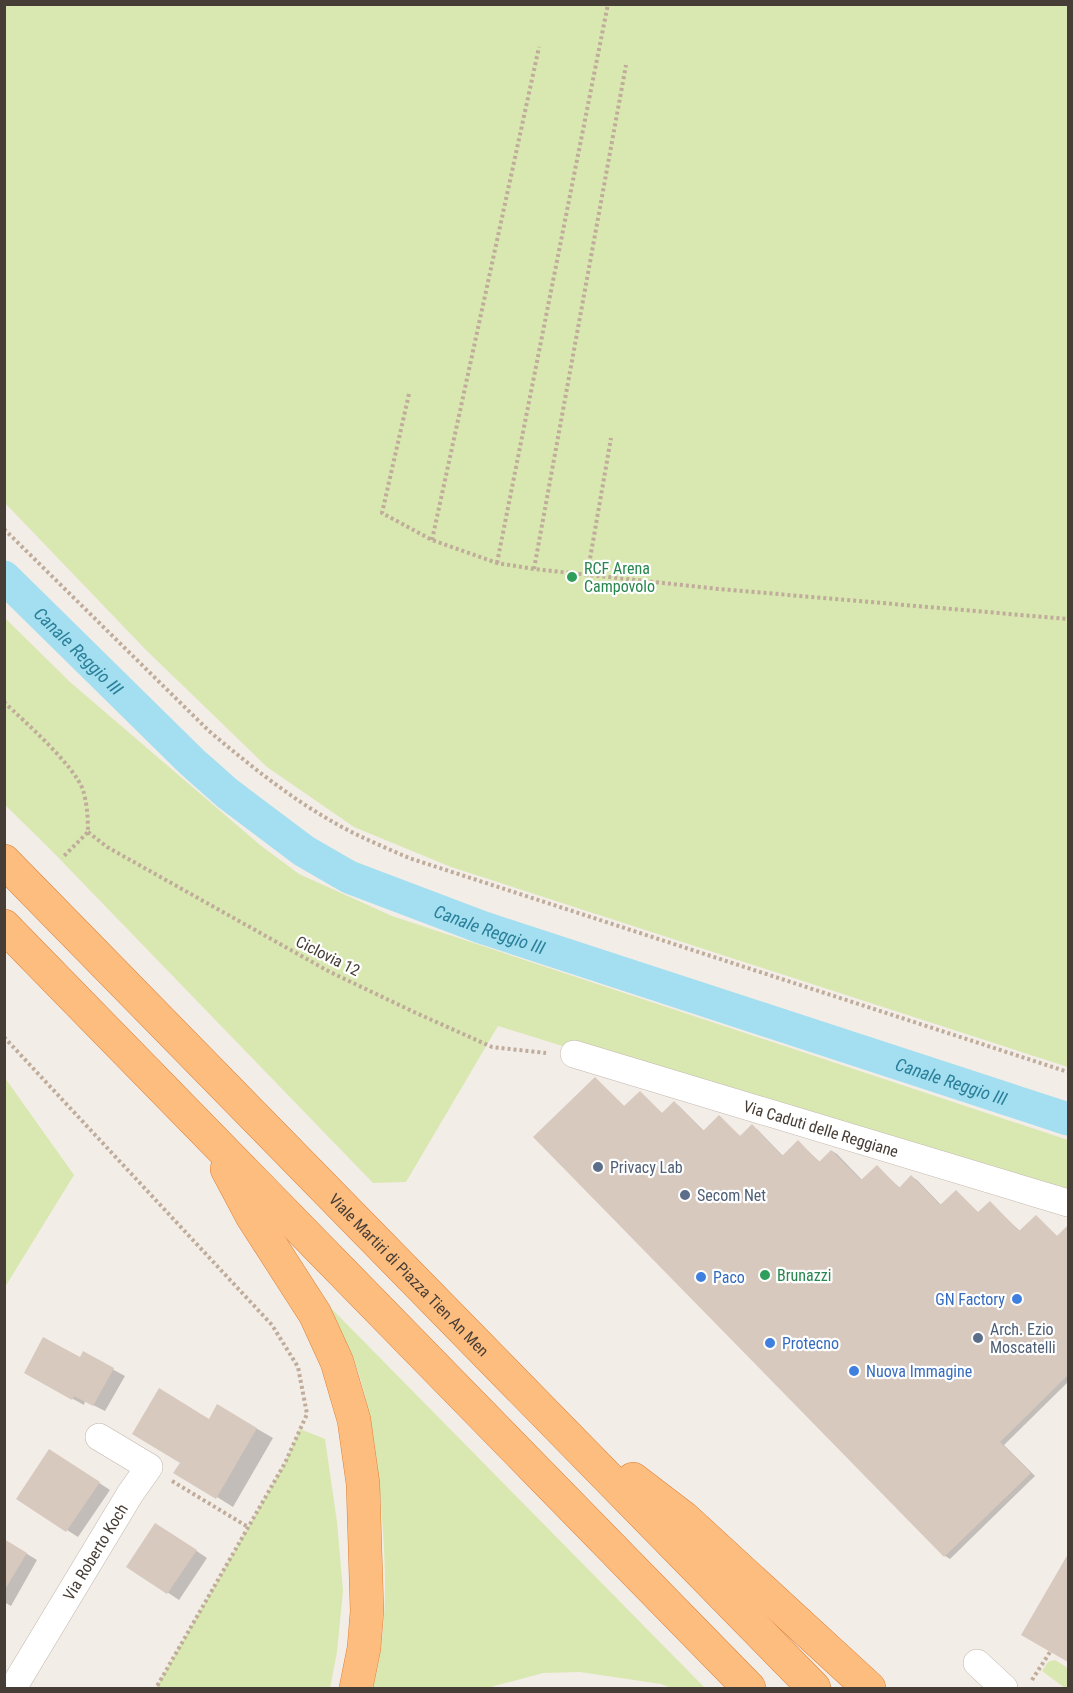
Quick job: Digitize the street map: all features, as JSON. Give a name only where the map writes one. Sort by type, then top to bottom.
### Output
[{"type":"highway","name":"Viale Martiri di Piazza Tien An Men","points":[[4,861],[814,1689]]},
{"type":"highway","points":[[4,926],[749,1689]]},
{"type":"highway","points":[[209,1135],[252,1216],[315,1314],[337,1362],[354,1420],[363,1484],[368,1611],[356,1689]]},
{"type":"highway","points":[[532,1401],[684,1518],[869,1689]]},
{"type":"street","name":"Via Caduti delle Reggiane","points":[[574,1054],[1068,1203]]},
{"type":"street","points":[[99,1437],[149,1467]]},
{"type":"street","name":"Via Roberto Koch","points":[[13,1689],[130,1494],[149,1467]]},
{"type":"street","points":[[977,1663],[1004,1689]]},
{"type":"path","points":[[497,563],[608,4]]},
{"type":"path","points":[[432,540],[539,47]]},
{"type":"path","points":[[534,569],[626,65]]},
{"type":"path","points":[[409,394],[382,513],[432,540],[497,563],[586,576],[1068,619]]},
{"type":"path","points":[[586,576],[611,438]]},
{"type":"path","points":[[4,528],[209,731],[239,756],[304,803],[362,837],[409,858],[1068,1072]]},
{"type":"path","points":[[4,702],[72,770],[82,789],[87,810],[88,832],[62,858]]},
{"type":"path","name":"Ciclovia 12","points":[[88,832],[107,847],[330,972],[424,1016],[492,1047],[574,1054]]},
{"type":"path","points":[[4,1037],[272,1325],[298,1367],[307,1414],[285,1463],[156,1689]]},
{"type":"path","points":[[149,1467],[248,1527]]},
{"type":"path","points":[[1027,1689],[1050,1652]]},
{"type":"green space","name":"RCF Arena Campovolo","points":[[5,4],[1068,5],[1068,1067],[451,867],[354,827],[267,767],[146,650],[5,503]]},
{"type":"green space","points":[[5,618],[70,682],[260,845],[299,874],[392,916],[1068,1140],[1068,1204],[498,1026],[406,1182],[373,1183],[5,805]]},
{"type":"green space","points":[[5,1078],[74,1175],[4,1287]]},
{"type":"green space","points":[[324,1301],[705,1688],[671,1688],[661,1684],[580,1672],[543,1673],[487,1688],[373,1688],[382,1643],[385,1597],[383,1529],[376,1455],[371,1421],[355,1362]]},
{"type":"green space","points":[[300,1429],[325,1439],[337,1522],[343,1591],[337,1652],[330,1688],[156,1688],[285,1463]]},
{"type":"green space","points":[[1055,1660],[1068,1668],[1068,1688],[1042,1671],[1048,1662]]},
{"type":"building","points":[[595,1077],[624,1106],[640,1091],[662,1113],[674,1101],[703,1131],[719,1115],[740,1136],[752,1124],[782,1156],[798,1140],[819,1162],[831,1150],[861,1180],[877,1165],[899,1188],[911,1175],[940,1205],[956,1190],[978,1212],[990,1201],[1019,1231],[1036,1215],[1057,1236],[1068,1225],[1068,1375],[1000,1442],[1031,1473],[944,1557],[533,1137]]},
{"type":"building","points":[[43,1337],[80,1357],[83,1351],[114,1368],[93,1406],[74,1396],[72,1400],[24,1373]]},
{"type":"building","points":[[159,1388],[209,1419],[217,1404],[257,1428],[216,1499],[173,1473],[180,1463],[132,1434]]},
{"type":"building","points":[[49,1449],[100,1482],[66,1532],[16,1499]]},
{"type":"building","points":[[155,1523],[197,1550],[167,1594],[126,1567]]},
{"type":"building","points":[[4,1539],[27,1553],[4,1591]]},
{"type":"building","points":[[1068,1554],[1068,1662],[1021,1635]]},
{"type":"waterway","name":"Canale Reggio III","points":[[4,577],[192,762],[227,793],[304,851],[349,877],[481,927],[1068,1119]]},
{"type":"place","name":"RCF Arena Campovolo","points":[[572,577]]},
{"type":"place","name":"Privacy Lab","points":[[598,1167]]},
{"type":"place","name":"Secom Net","points":[[685,1195]]},
{"type":"place","name":"Brunazzi","points":[[765,1275]]},
{"type":"place","name":"Paco","points":[[701,1277]]},
{"type":"place","name":"GN Factory","points":[[1017,1299]]},
{"type":"place","name":"Arch. Ezio Moscatelli","points":[[978,1338]]},
{"type":"place","name":"Protecno","points":[[770,1343]]},
{"type":"place","name":"Nuova Immagine","points":[[854,1371]]}]
